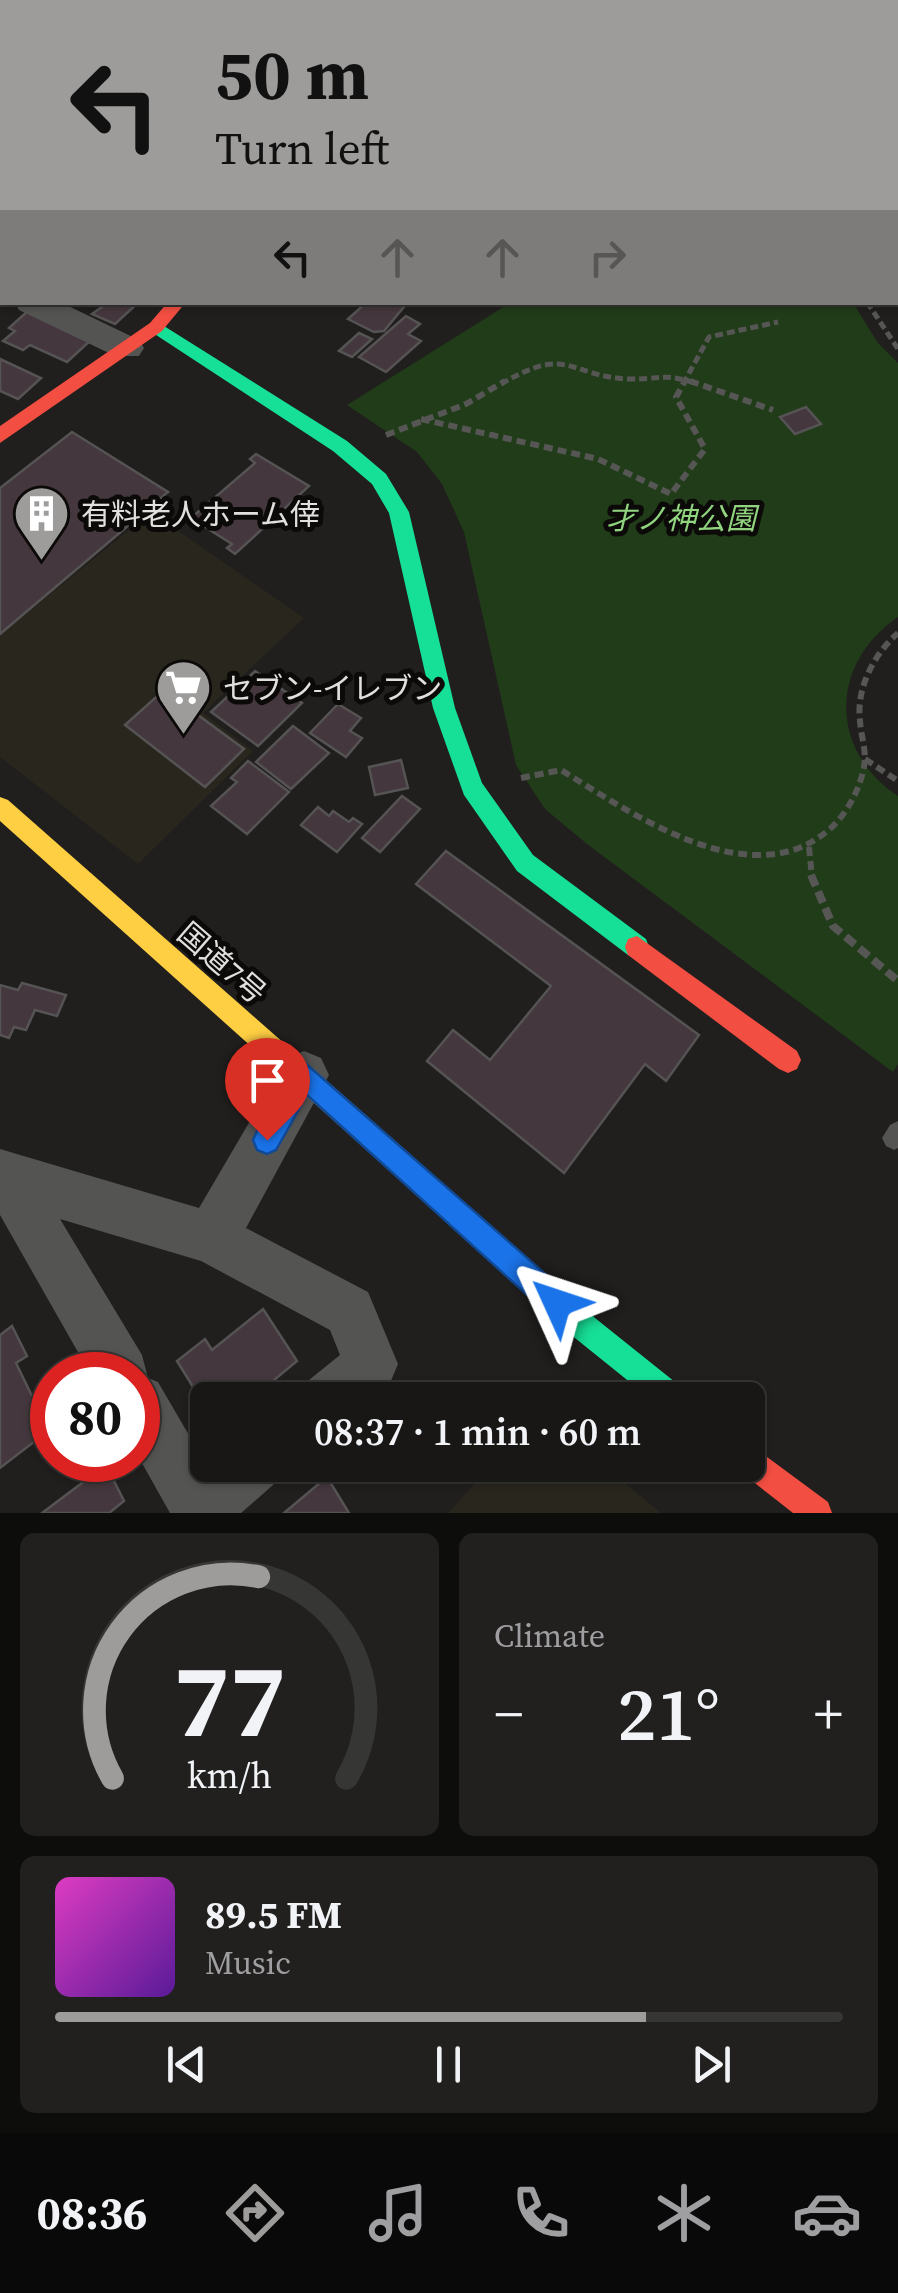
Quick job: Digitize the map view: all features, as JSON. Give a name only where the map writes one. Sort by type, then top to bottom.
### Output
[{"type":"main road","points":[[0,436],[127,348],[175,305]]},
{"type":"main road","points":[[156,326],[348,453],[378,479],[399,512],[444,708],[472,788],[525,863],[788,1060]]},
{"type":"main road","name":"国道7号","points":[[0,808],[586,1328],[653,1382]]},
{"type":"main road","points":[[765,1472],[817,1513]]},
{"type":"street","points":[[37,305],[127,348]]},
{"type":"street","points":[[211,1238],[304,1075]]},
{"type":"street","points":[[4,1176],[211,1238],[349,1311],[371,1364],[350,1382]]},
{"type":"street","points":[[4,1176],[108,1352]]},
{"type":"street","points":[[160,1440],[200,1510],[233,1482]]},
{"type":"path","points":[[869,305],[898,350]]},
{"type":"path","points":[[421,419],[598,459],[671,494],[705,448],[676,396],[709,337],[778,322]]},
{"type":"path","points":[[348,453],[421,419],[466,404],[528,368],[566,362],[627,379],[670,374],[773,410]]},
{"type":"path","points":[[472,788],[561,770],[629,812],[729,855],[779,856],[823,842],[854,798],[865,759],[858,710],[868,674],[888,640],[898,633]]},
{"type":"path","points":[[865,759],[898,781]]},
{"type":"path","points":[[809,847],[808,882],[841,938],[898,980]]},
{"type":"shaded area","points":[[151,512],[304,618],[203,713],[253,751],[138,864],[0,757],[0,635]]},
{"type":"shaded area","points":[[476,1482],[624,1482],[661,1513],[448,1513]]},
{"type":"green space","name":"才ノ神公園","points":[[507,305],[854,305],[878,343],[898,363],[898,617],[875,636],[859,658],[849,682],[846,707],[849,732],[859,756],[875,777],[898,796],[898,1064],[893,1072],[545,809],[516,765],[464,532],[442,484],[417,452],[347,405]]},
{"type":"building","points":[[105,305],[136,305],[115,324],[92,314]]},
{"type":"building","points":[[364,305],[406,305],[384,331],[374,332],[348,319]]},
{"type":"building","points":[[29,310],[92,339],[67,362],[30,345],[23,350],[3,341],[15,331],[9,328]]},
{"type":"building","points":[[406,316],[420,324],[408,334],[421,341],[386,372],[359,357]]},
{"type":"building","points":[[359,333],[372,339],[352,357],[339,351]]},
{"type":"building","points":[[0,359],[41,378],[18,399],[0,391]]},
{"type":"building","points":[[806,407],[821,424],[795,434],[780,417]]},
{"type":"building","name":"有料老人ホーム倖","points":[[72,432],[168,492],[0,634],[0,488]]},
{"type":"building","points":[[256,454],[309,486],[235,554],[227,548],[232,544],[191,518],[255,463],[250,459]]},
{"type":"building","points":[[255,671],[302,703],[258,746],[211,712]]},
{"type":"building","name":"セブン-イレブン","points":[[164,690],[244,749],[205,787],[125,725]]},
{"type":"building","points":[[338,704],[361,718],[350,731],[362,738],[346,757],[310,733]]},
{"type":"building","points":[[293,726],[329,753],[291,789],[256,762]]},
{"type":"building","points":[[401,760],[408,788],[375,795],[369,767]]},
{"type":"building","points":[[248,761],[289,792],[247,834],[211,806],[237,782],[231,778]]},
{"type":"building","points":[[402,796],[420,809],[380,852],[362,838]]},
{"type":"building","points":[[318,807],[329,816],[333,811],[349,822],[353,818],[362,824],[337,852],[301,825]]},
{"type":"building","points":[[446,851],[699,1035],[666,1081],[645,1064],[564,1173],[427,1061],[453,1030],[490,1060],[551,986],[416,884]]},
{"type":"building","points":[[22,983],[66,995],[57,1016],[35,1010],[26,1030],[14,1027],[9,1038],[0,1035],[0,985],[18,990]]},
{"type":"building","points":[[263,1309],[297,1361],[272,1382],[190,1382],[177,1361],[205,1339],[212,1350]]},
{"type":"building","points":[[12,1326],[27,1356],[16,1363],[30,1392],[30,1445],[0,1468],[0,1335]]},
{"type":"building","points":[[83,1482],[114,1482],[124,1501],[109,1513],[42,1513]]},
{"type":"building","points":[[321,1482],[330,1482],[349,1513],[284,1513]]},
{"type":"traffic: fast","points":[[156,327],[340,446],[379,479],[399,512],[444,708],[472,788],[525,863],[637,947]]},
{"type":"traffic: fast","points":[[361,1128],[585,1328],[652,1382]]},
{"type":"traffic: slow","points":[[0,807],[361,1128]]},
{"type":"traffic: jam","points":[[0,436],[156,327],[175,305]]},
{"type":"traffic: jam","points":[[637,947],[788,1060]]},
{"type":"traffic: jam","points":[[765,1472],[817,1513]]},
{"type":"place","name":"有料老人ホーム倖","points":[[42,563]]},
{"type":"place","name":"セブン-イレブン","points":[[184,737]]},
{"type":"route","points":[[267,1140],[304,1075],[557,1303]]}]
